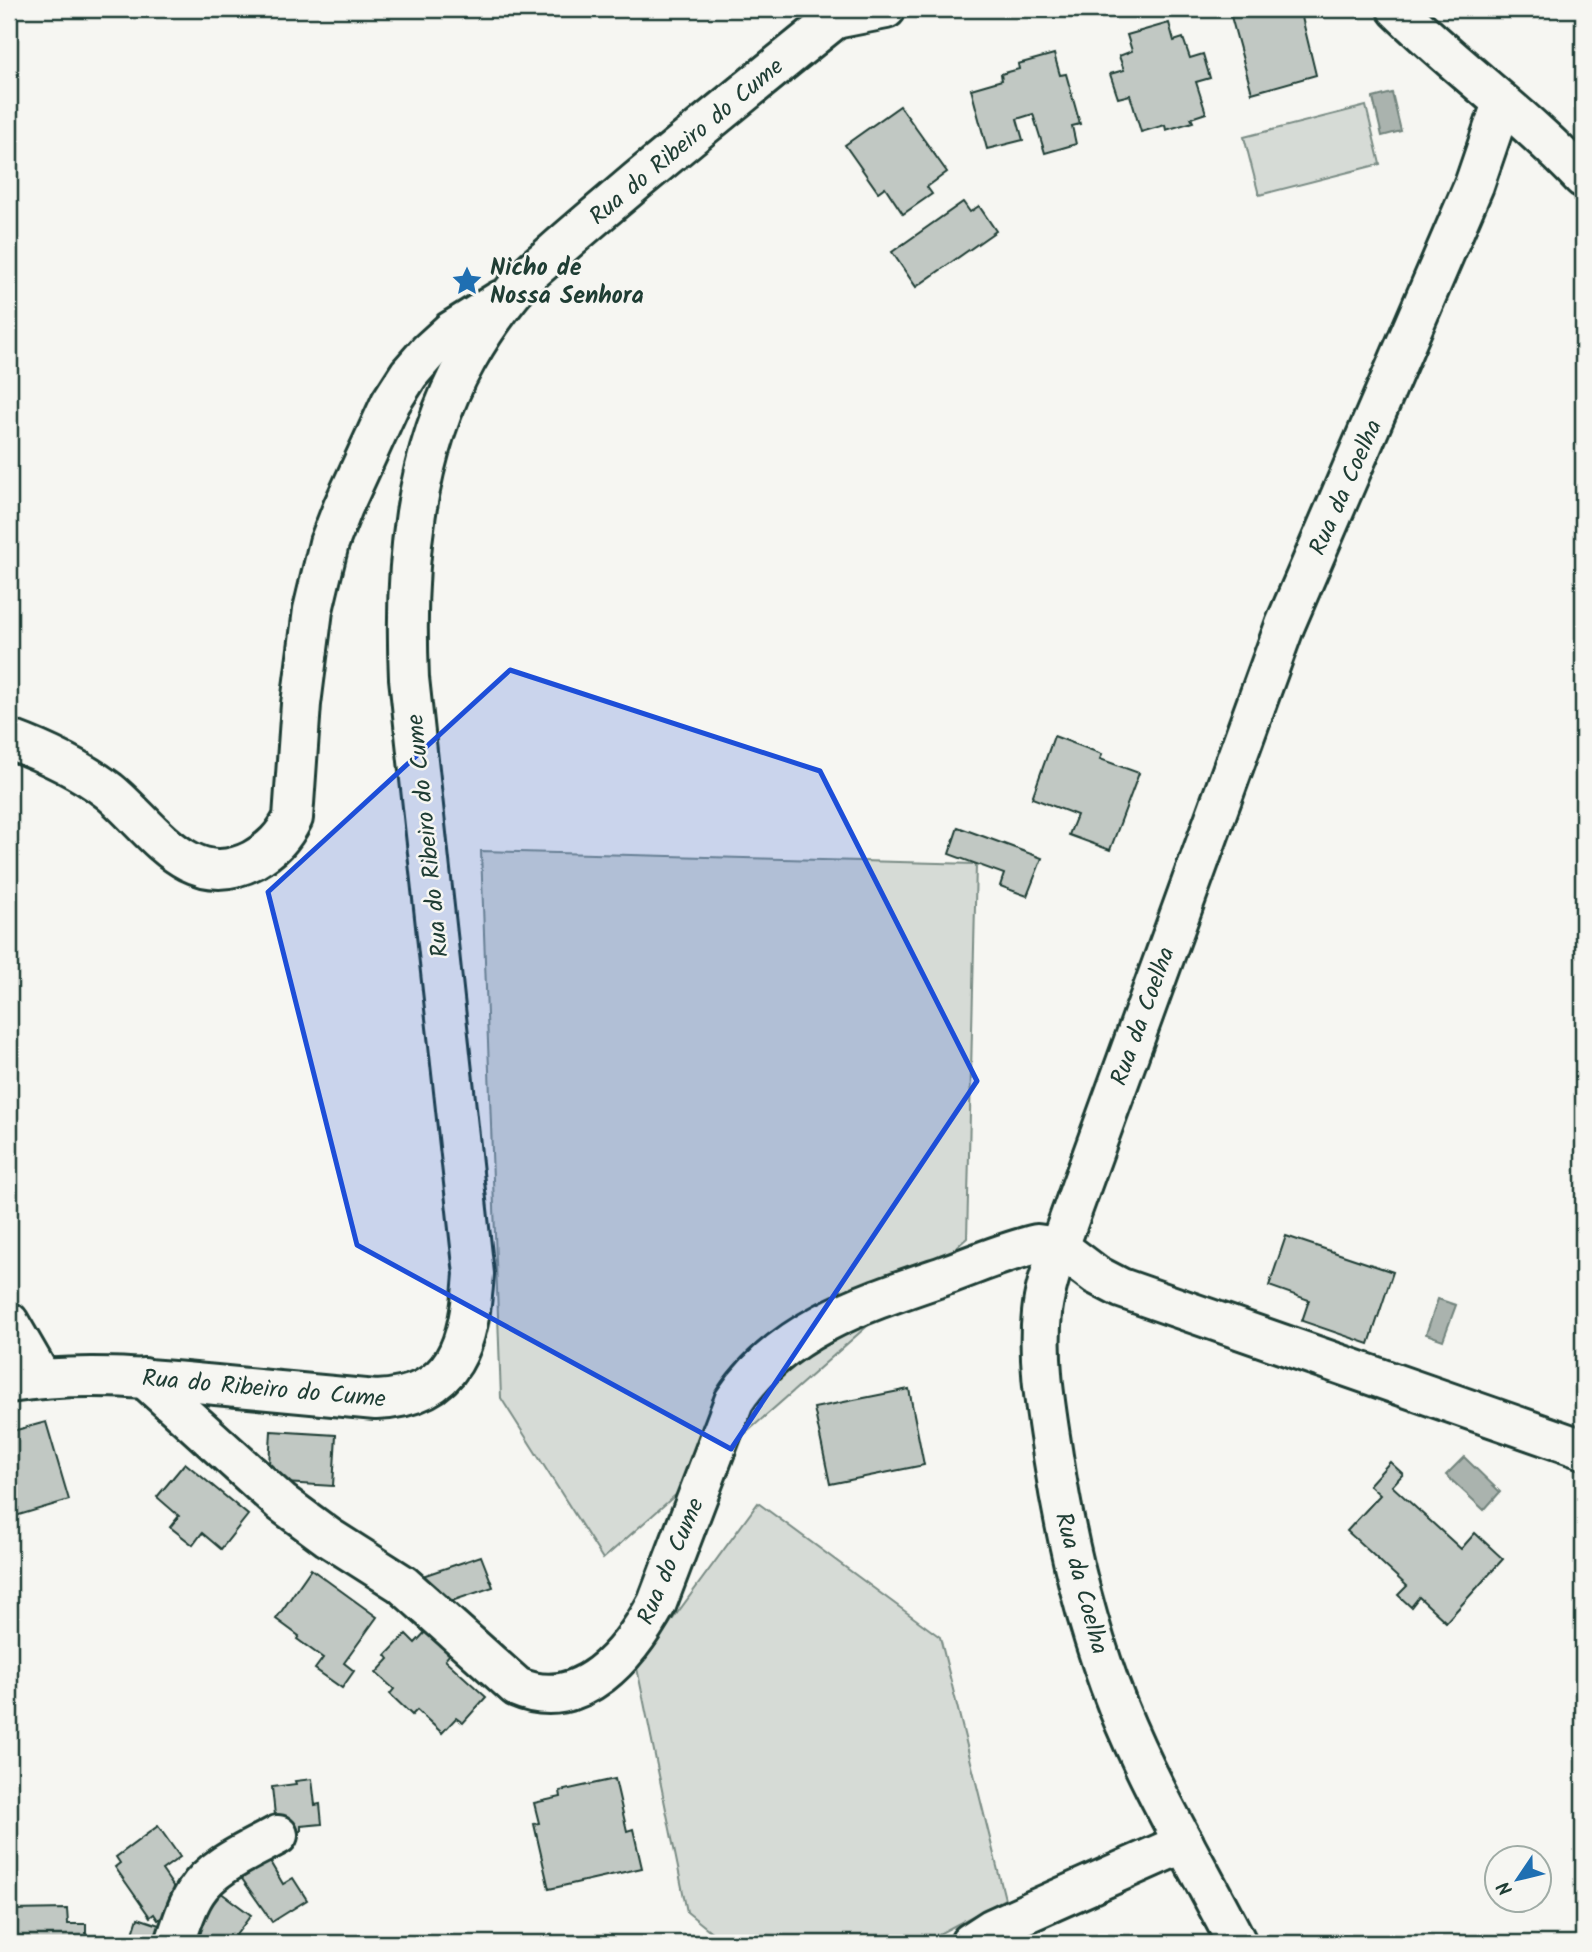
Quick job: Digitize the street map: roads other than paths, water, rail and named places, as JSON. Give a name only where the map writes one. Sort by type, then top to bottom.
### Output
[{"type":"street","points":[[838,14],[886,9]]},
{"type":"street","points":[[1397,9],[1541,136],[1583,178]]},
{"type":"street","name":"Rua do Ribeiro do Cume","points":[[26,1381],[97,1375],[390,1400],[427,1387],[447,1370],[462,1348],[467,1331],[474,1274],[409,678],[407,627],[408,578],[415,524],[433,437],[467,359],[522,281],[568,239],[838,14]]},
{"type":"street","name":"Rua da Coelha","points":[[1237,1943],[1184,1843],[1119,1709],[1098,1652],[1060,1503],[1045,1398],[1042,1313],[1046,1286],[1059,1247],[1285,625],[1459,221],[1502,103]]},
{"type":"street","points":[[9,739],[66,764],[93,780],[118,799],[173,852],[192,864],[228,868],[245,863],[275,845],[293,818],[301,704],[313,610],[329,543],[343,507],[391,402],[409,374],[451,331],[514,292]]},
{"type":"street","name":"Rua do Cume","points":[[144,1378],[282,1503],[328,1537],[402,1584],[511,1683],[530,1693],[561,1694],[576,1689],[605,1671],[632,1644],[644,1627],[657,1603],[734,1401],[772,1356],[810,1330],[878,1298],[1025,1247],[1037,1244],[1059,1247]]},
{"type":"street","points":[[1059,1247],[1096,1275],[1121,1288],[1583,1449]]},
{"type":"street","points":[[9,1322],[26,1381]]},
{"type":"street","points":[[175,1943],[192,1899],[202,1883],[225,1865],[278,1835]]},
{"type":"street","points":[[970,1943],[993,1928],[1184,1843]]},
{"type":"place","name":"Nicho de Nossa Senhora","points":[[467,281]]}]
